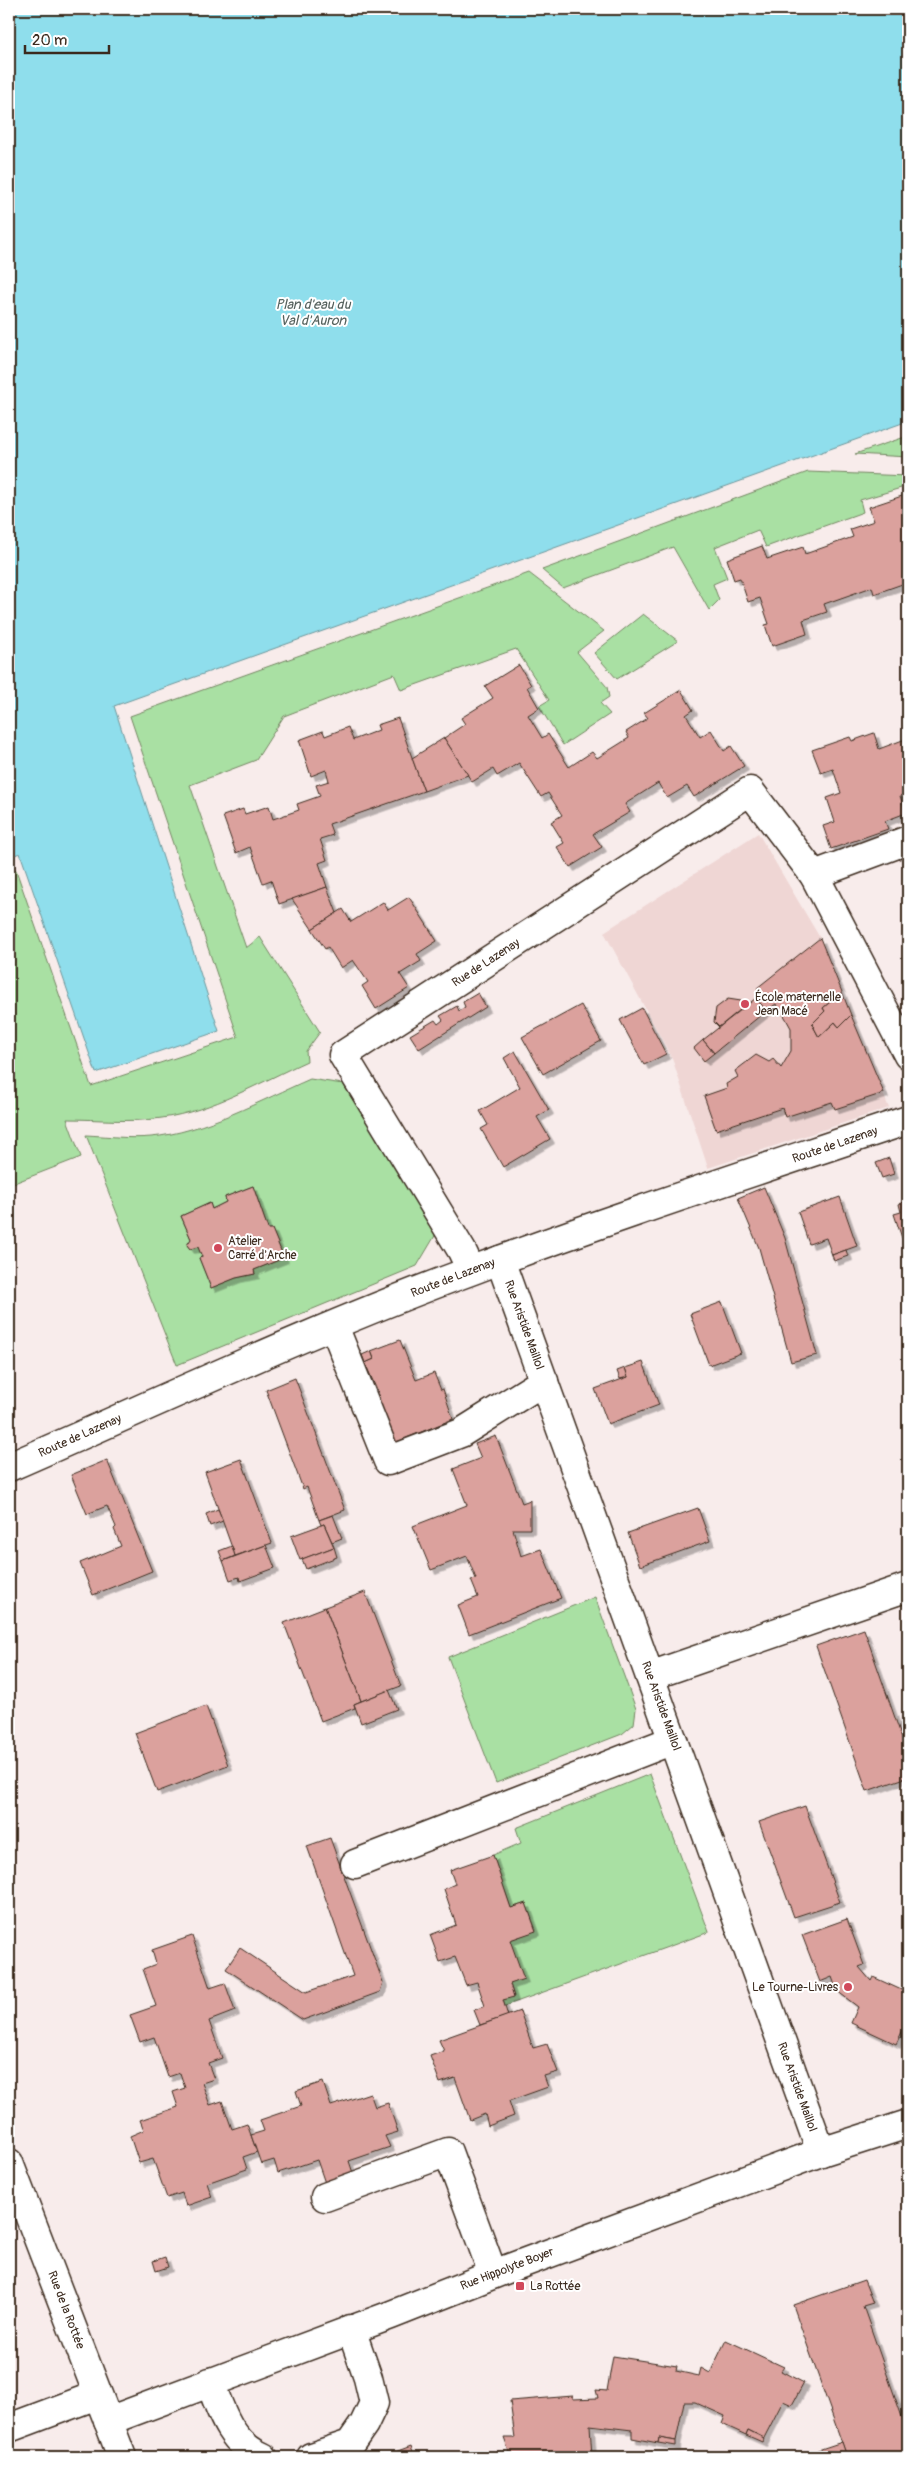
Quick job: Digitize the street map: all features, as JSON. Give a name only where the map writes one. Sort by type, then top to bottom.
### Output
[{"type":"street","name":"Rue de Lazenay","points":[[471,1270],[462,1251],[343,1055],[750,791],[814,875],[908,1056]]},
{"type":"street","points":[[814,875],[908,840]]},
{"type":"street","name":"Route de Lazenay","points":[[9,1467],[244,1362],[471,1270],[908,1120]]},
{"type":"street","name":"Rue Aristide Maillol","points":[[500,1260],[821,2152]]},
{"type":"street","points":[[334,1326],[388,1461],[461,1433],[544,1381]]},
{"type":"street","points":[[650,1676],[908,1587]]},
{"type":"street","points":[[355,1864],[673,1740]]},
{"type":"street","name":"Rue Hippolyte Boyer","points":[[108,2421],[493,2274],[821,2152],[908,2124]]},
{"type":"street","points":[[325,2197],[448,2152],[493,2274]]},
{"type":"street","name":"Rue de la Rottée","points":[[9,2163],[122,2457]]},
{"type":"street","points":[[311,2457],[350,2444],[364,2424],[374,2403],[368,2378],[351,2329]]},
{"type":"street","points":[[210,2382],[230,2428],[248,2451],[263,2457]]},
{"type":"street","points":[[9,2428],[97,2395]]},
{"type":"shaded area","name":"École maternelle Jean Macé","points":[[758,833],[820,938],[889,1108],[708,1168],[672,1058],[604,932]]},
{"type":"green space","points":[[908,436],[908,457],[855,454]]},
{"type":"green space","points":[[808,472],[908,476],[908,486],[860,500],[863,512],[766,547],[758,530],[715,547],[727,578],[713,584],[719,600],[709,610],[673,547],[563,588],[542,570]]},
{"type":"green space","points":[[529,573],[604,631],[577,652],[607,687],[609,697],[600,703],[610,714],[563,745],[539,706],[549,700],[516,649],[401,690],[394,674],[284,716],[256,760],[190,785],[246,948],[260,937],[320,1032],[306,1051],[307,1061],[236,1095],[181,1114],[138,1120],[67,1119],[81,1157],[9,1185],[9,872],[16,870],[91,1086],[238,1037],[130,716]]},
{"type":"green space","points":[[643,614],[678,641],[617,679],[594,653]]},
{"type":"green space","points":[[310,1079],[343,1084],[436,1234],[417,1266],[177,1365],[86,1135],[135,1138],[171,1134],[191,1129],[232,1114]],"holes":[[[253,1186],[268,1229],[272,1229],[284,1258],[254,1270],[255,1274],[236,1278],[211,1288],[199,1258],[202,1257],[198,1247],[190,1249],[187,1245],[191,1239],[181,1216],[210,1203],[212,1209],[226,1202],[225,1197]]]},
{"type":"green space","points":[[595,1597],[636,1709],[634,1724],[622,1734],[496,1783],[448,1657]]},
{"type":"green space","points":[[650,1774],[709,1932],[505,2006],[503,2000],[514,1996],[510,1984],[510,1940],[536,1930],[526,1903],[511,1908],[493,1855],[521,1843],[516,1828]]},
{"type":"water","name":"Plan d'eau du Val d'Auron","points":[[9,9],[908,9],[908,421],[114,706],[219,1031],[96,1073],[20,853],[9,857]]},
{"type":"building","points":[[905,495],[908,503],[908,582],[874,594],[872,587],[824,604],[827,612],[803,620],[807,634],[772,646],[765,625],[769,624],[760,598],[748,602],[740,578],[734,580],[727,559],[762,546],[767,559],[803,547],[805,554],[853,537],[850,529],[874,521],[869,507]]},
{"type":"building","points":[[519,665],[531,685],[527,687],[539,708],[528,715],[542,738],[548,734],[569,767],[592,752],[597,758],[629,738],[626,732],[648,718],[644,713],[681,690],[693,710],[686,715],[700,737],[711,730],[724,751],[731,746],[744,766],[694,797],[687,786],[667,798],[658,783],[625,804],[630,812],[593,834],[602,847],[570,867],[557,847],[564,843],[551,822],[562,815],[548,793],[541,797],[519,763],[497,776],[493,769],[472,782],[444,738],[465,724],[461,718],[493,698],[485,686]]},
{"type":"building","points":[[398,718],[424,791],[329,824],[333,835],[320,839],[327,860],[319,863],[327,887],[279,904],[271,880],[263,883],[250,847],[236,853],[223,816],[243,809],[245,814],[269,806],[273,819],[299,810],[297,804],[320,796],[316,785],[329,781],[326,770],[311,776],[299,740],[323,731],[325,736],[348,727],[353,740],[379,730],[377,725]]},
{"type":"building","points":[[874,733],[879,749],[908,738],[908,793],[900,796],[906,813],[885,821],[888,829],[831,849],[823,826],[835,822],[827,798],[841,793],[833,769],[821,773],[812,750],[850,737],[852,741]]},
{"type":"building","points":[[444,738],[468,775],[424,791],[412,758]]},
{"type":"building","points":[[327,887],[337,913],[312,929],[292,899]]},
{"type":"building","points":[[409,897],[437,941],[417,954],[421,961],[400,974],[409,988],[376,1009],[362,986],[368,982],[353,960],[341,968],[328,947],[325,949],[312,929],[343,909],[351,922],[383,902],[388,910]]},
{"type":"building","points":[[820,938],[842,992],[823,1008],[825,1011],[812,1024],[819,1037],[835,1022],[839,1027],[851,1015],[884,1093],[835,1109],[832,1102],[785,1117],[782,1108],[716,1130],[704,1096],[727,1088],[726,1084],[738,1077],[735,1071],[756,1055],[769,1062],[773,1059],[781,1068],[791,1051],[791,1028],[776,1004],[766,1011],[757,999],[762,996],[757,988]]},
{"type":"building","points":[[842,992],[851,1015],[839,1027],[835,1022],[819,1037],[812,1024],[825,1011],[823,1008]]},
{"type":"building","points":[[478,993],[486,1007],[419,1049],[410,1035],[435,1020],[438,1024],[443,1020],[440,1016],[457,1006],[459,1011],[465,1007],[463,1002]]},
{"type":"building","points":[[756,998],[766,1011],[714,1053],[703,1040]]},
{"type":"building","points":[[728,999],[741,1001],[745,1006],[719,1027],[714,1022],[716,1008]]},
{"type":"building","points":[[581,1005],[601,1041],[543,1074],[522,1037]]},
{"type":"building","points":[[642,1008],[666,1054],[644,1065],[620,1020]]},
{"type":"building","points":[[703,1040],[714,1053],[704,1061],[694,1048]]},
{"type":"building","points":[[515,1051],[549,1110],[537,1117],[550,1139],[503,1167],[481,1129],[488,1125],[480,1111],[520,1087],[504,1058]]},
{"type":"building","points":[[889,1158],[894,1174],[882,1178],[876,1163]]},
{"type":"building","points":[[253,1186],[268,1229],[272,1229],[284,1258],[254,1270],[255,1274],[236,1278],[211,1288],[199,1258],[202,1257],[198,1247],[190,1249],[187,1245],[191,1239],[181,1216],[210,1203],[212,1209],[226,1202],[225,1197]]},
{"type":"building","points":[[764,1187],[785,1238],[817,1355],[791,1362],[759,1248],[738,1198]]},
{"type":"building","points":[[840,1197],[857,1246],[832,1255],[826,1238],[809,1244],[798,1212]]},
{"type":"building","points":[[908,1200],[908,1236],[902,1238],[894,1214],[901,1212],[899,1204]]},
{"type":"building","points":[[846,1250],[848,1256],[834,1261],[832,1255]]},
{"type":"building","points":[[722,1302],[741,1353],[709,1365],[690,1314]]},
{"type":"building","points":[[400,1340],[416,1380],[434,1373],[441,1390],[443,1389],[453,1419],[392,1444],[373,1398],[379,1395],[365,1363],[374,1359],[371,1351]]},
{"type":"building","points":[[371,1351],[374,1359],[365,1363],[362,1355]]},
{"type":"building","points":[[643,1362],[659,1405],[608,1424],[595,1389],[628,1377],[625,1368]]},
{"type":"building","points":[[625,1368],[628,1377],[620,1379],[617,1371]]},
{"type":"building","points":[[295,1378],[345,1510],[319,1520],[307,1487],[303,1489],[266,1390]]},
{"type":"building","points":[[496,1436],[522,1503],[530,1500],[530,1529],[513,1529],[521,1556],[541,1549],[561,1598],[469,1634],[458,1605],[478,1597],[471,1580],[476,1579],[467,1556],[431,1570],[413,1526],[467,1505],[453,1469],[481,1458],[475,1444]]},
{"type":"building","points":[[241,1459],[272,1543],[235,1556],[205,1472]]},
{"type":"building","points":[[107,1460],[152,1571],[93,1595],[80,1563],[121,1546],[114,1529],[116,1527],[107,1506],[87,1514],[71,1475]]},
{"type":"building","points":[[698,1508],[710,1541],[640,1566],[628,1533]]},
{"type":"building","points":[[218,1509],[223,1521],[210,1526],[206,1514]]},
{"type":"building","points":[[333,1515],[342,1538],[332,1542],[324,1524],[321,1525],[319,1520]]},
{"type":"building","points":[[324,1524],[334,1547],[300,1560],[291,1536]]},
{"type":"building","points":[[266,1545],[275,1568],[240,1581],[239,1577],[230,1580],[223,1561]]},
{"type":"building","points":[[232,1546],[235,1556],[223,1561],[219,1551]]},
{"type":"building","points":[[334,1547],[337,1557],[306,1569],[302,1559]]},
{"type":"building","points":[[365,1592],[401,1686],[361,1701],[325,1607]]},
{"type":"building","points":[[325,1607],[361,1701],[354,1704],[355,1708],[321,1721],[284,1623]]},
{"type":"building","points":[[864,1629],[908,1755],[908,1777],[867,1791],[816,1646]]},
{"type":"building","points":[[389,1690],[397,1709],[361,1723],[354,1704]]},
{"type":"building","points":[[206,1706],[228,1765],[157,1792],[135,1733]]},
{"type":"building","points":[[805,1806],[840,1902],[794,1917],[759,1822]]},
{"type":"building","points":[[330,1838],[383,1982],[380,1992],[303,2020],[226,1969],[240,1948],[306,1992],[353,1976],[307,1846]]},
{"type":"building","points":[[493,1855],[511,1908],[526,1903],[536,1931],[510,1940],[524,1979],[510,1984],[514,1997],[503,2000],[508,2016],[480,2025],[474,2010],[485,2006],[477,1982],[466,1985],[455,1957],[440,1962],[430,1935],[456,1925],[444,1889],[455,1884],[450,1870]]},
{"type":"building","points":[[847,1919],[864,1965],[859,1967],[871,1981],[873,1977],[908,1993],[908,2030],[904,2028],[896,2044],[851,2023],[858,2007],[837,1991],[832,1977],[820,1982],[802,1935]]},
{"type":"building","points":[[192,1936],[210,1988],[225,1983],[235,2011],[209,2021],[222,2058],[208,2063],[214,2079],[202,2083],[210,2105],[222,2101],[232,2129],[247,2124],[257,2152],[243,2157],[247,2169],[207,2183],[212,2197],[186,2206],[182,2193],[167,2198],[153,2159],[139,2163],[130,2136],[144,2130],[140,2120],[178,2107],[173,2092],[185,2088],[180,2073],[168,2077],[154,2037],[140,2042],[130,2015],[156,2006],[143,1969],[156,1964],[152,1950]]},
{"type":"building","points":[[520,2011],[533,2048],[547,2044],[558,2072],[544,2076],[548,2087],[509,2101],[514,2116],[488,2126],[485,2114],[470,2120],[455,2078],[440,2083],[430,2056],[444,2051],[439,2040]]},
{"type":"building","points":[[323,2082],[331,2106],[370,2093],[375,2107],[388,2103],[398,2132],[385,2136],[390,2147],[349,2161],[354,2176],[326,2186],[317,2160],[278,2173],[274,2160],[261,2164],[251,2135],[264,2131],[260,2120],[301,2106],[296,2091]]},
{"type":"building","points":[[165,2257],[168,2267],[156,2271],[153,2261]]},
{"type":"building","points":[[864,2280],[873,2303],[863,2306],[908,2434],[908,2457],[847,2457],[793,2305]]},
{"type":"building","points":[[726,2340],[784,2367],[781,2371],[804,2383],[792,2405],[783,2401],[764,2438],[748,2430],[746,2435],[722,2424],[725,2416],[694,2402],[684,2402],[676,2441],[659,2438],[658,2443],[632,2438],[632,2430],[590,2425],[592,2457],[511,2457],[504,2438],[515,2438],[510,2401],[573,2396],[573,2399],[598,2398],[596,2390],[607,2391],[613,2356],[677,2366],[676,2371],[699,2376],[701,2368],[710,2373]]},
{"type":"building","points":[[748,2430],[764,2438],[762,2442],[746,2435]]},
{"type":"building","points":[[659,2438],[676,2441],[676,2446],[658,2443]]},
{"type":"building","points":[[842,2442],[847,2457],[804,2457],[803,2455]]},
{"type":"building","points":[[411,2446],[415,2457],[382,2457]]},
{"type":"place","name":"École maternelle Jean Macé","points":[[745,1004]]},
{"type":"place","name":"Atelier Carré d'Arche","points":[[218,1248]]},
{"type":"place","name":"Le Tourne-Livres","points":[[848,1987]]},
{"type":"place","name":"La Rottée","points":[[520,2286]]}]
